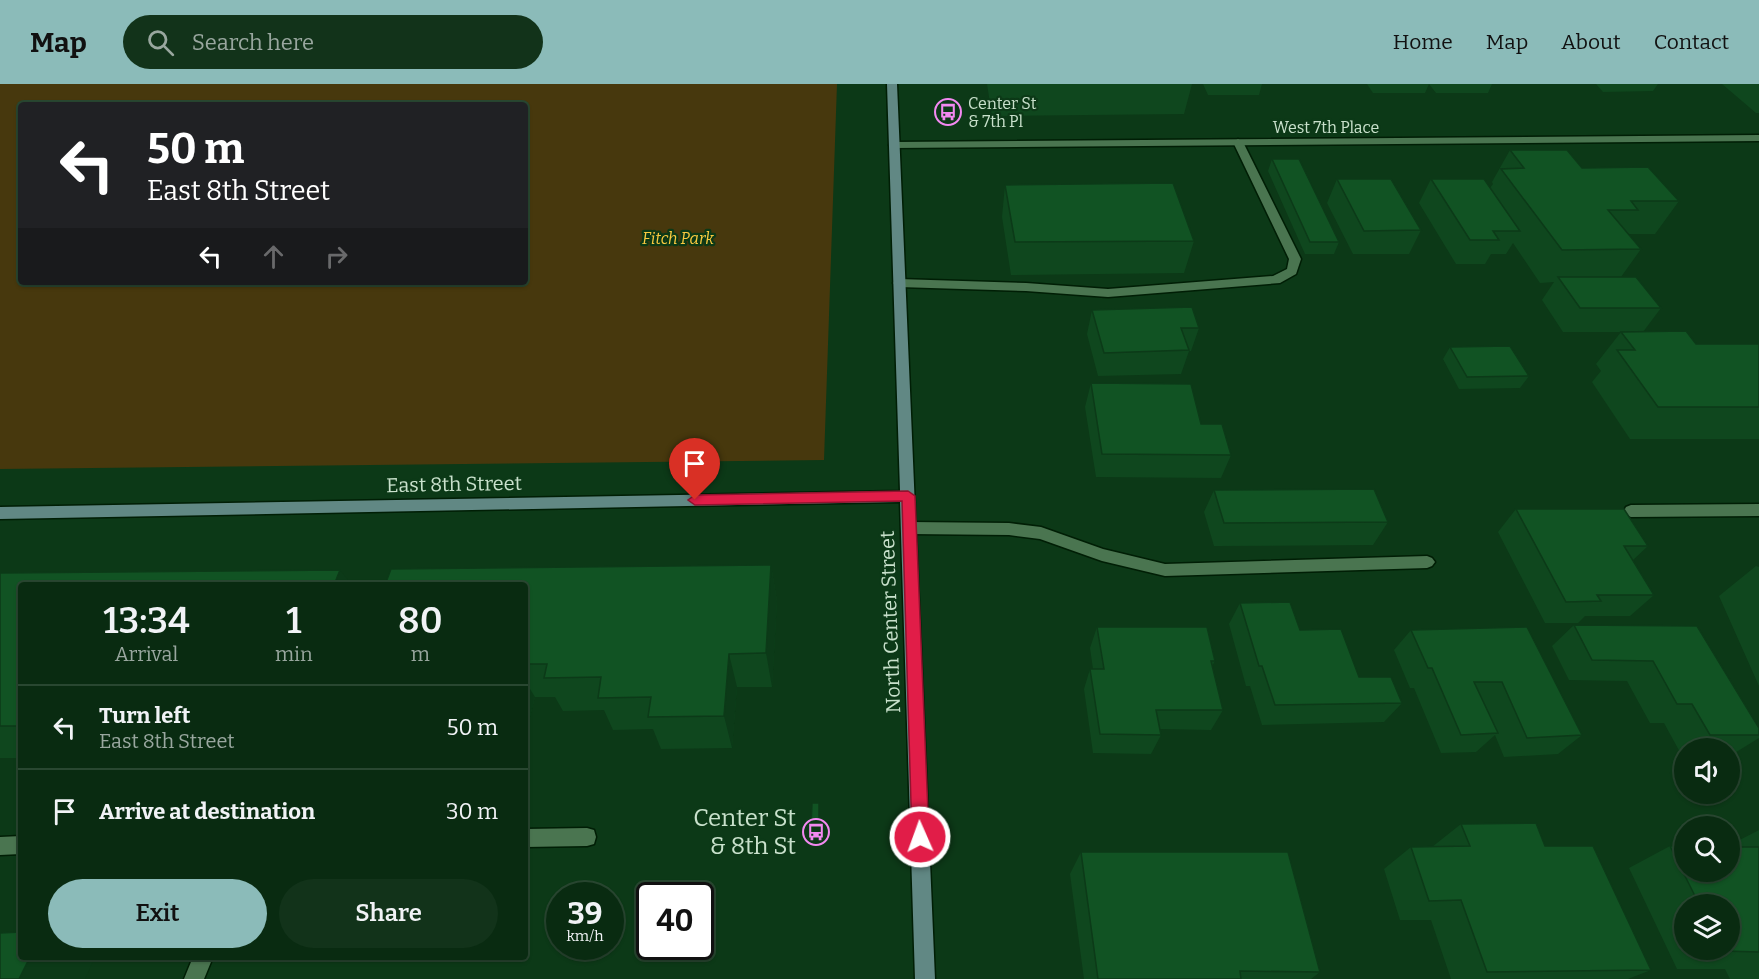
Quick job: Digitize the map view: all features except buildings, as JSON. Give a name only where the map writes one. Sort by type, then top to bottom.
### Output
[{"type":"street","name":"North Center Street","points":[[892,84],[925,979]]},
{"type":"street","name":"West 7th Place","points":[[894,145],[1759,138]]},
{"type":"street","points":[[899,283],[1108,292],[1276,280],[1292,271],[1295,259],[1238,142]]},
{"type":"street","name":"East 8th Street","points":[[0,513],[908,496]]},
{"type":"street","points":[[1631,511],[1759,510]]},
{"type":"street","points":[[910,528],[1009,529],[1041,534],[1102,555],[1165,570],[1427,562]]},
{"type":"street","points":[[528,838],[587,837]]},
{"type":"street","points":[[0,846],[18,845]]},
{"type":"street","points":[[194,979],[201,960]]},
{"type":"green space","name":"Fitch Park","points":[[0,84],[837,84],[824,460],[0,469]]},
{"type":"place","name":"Center St & 7th Pl","points":[[948,112]]},
{"type":"place","name":"Center St & 8th St","points":[[816,832]]},
{"type":"route","points":[[695,500],[908,496],[920,837]]}]
